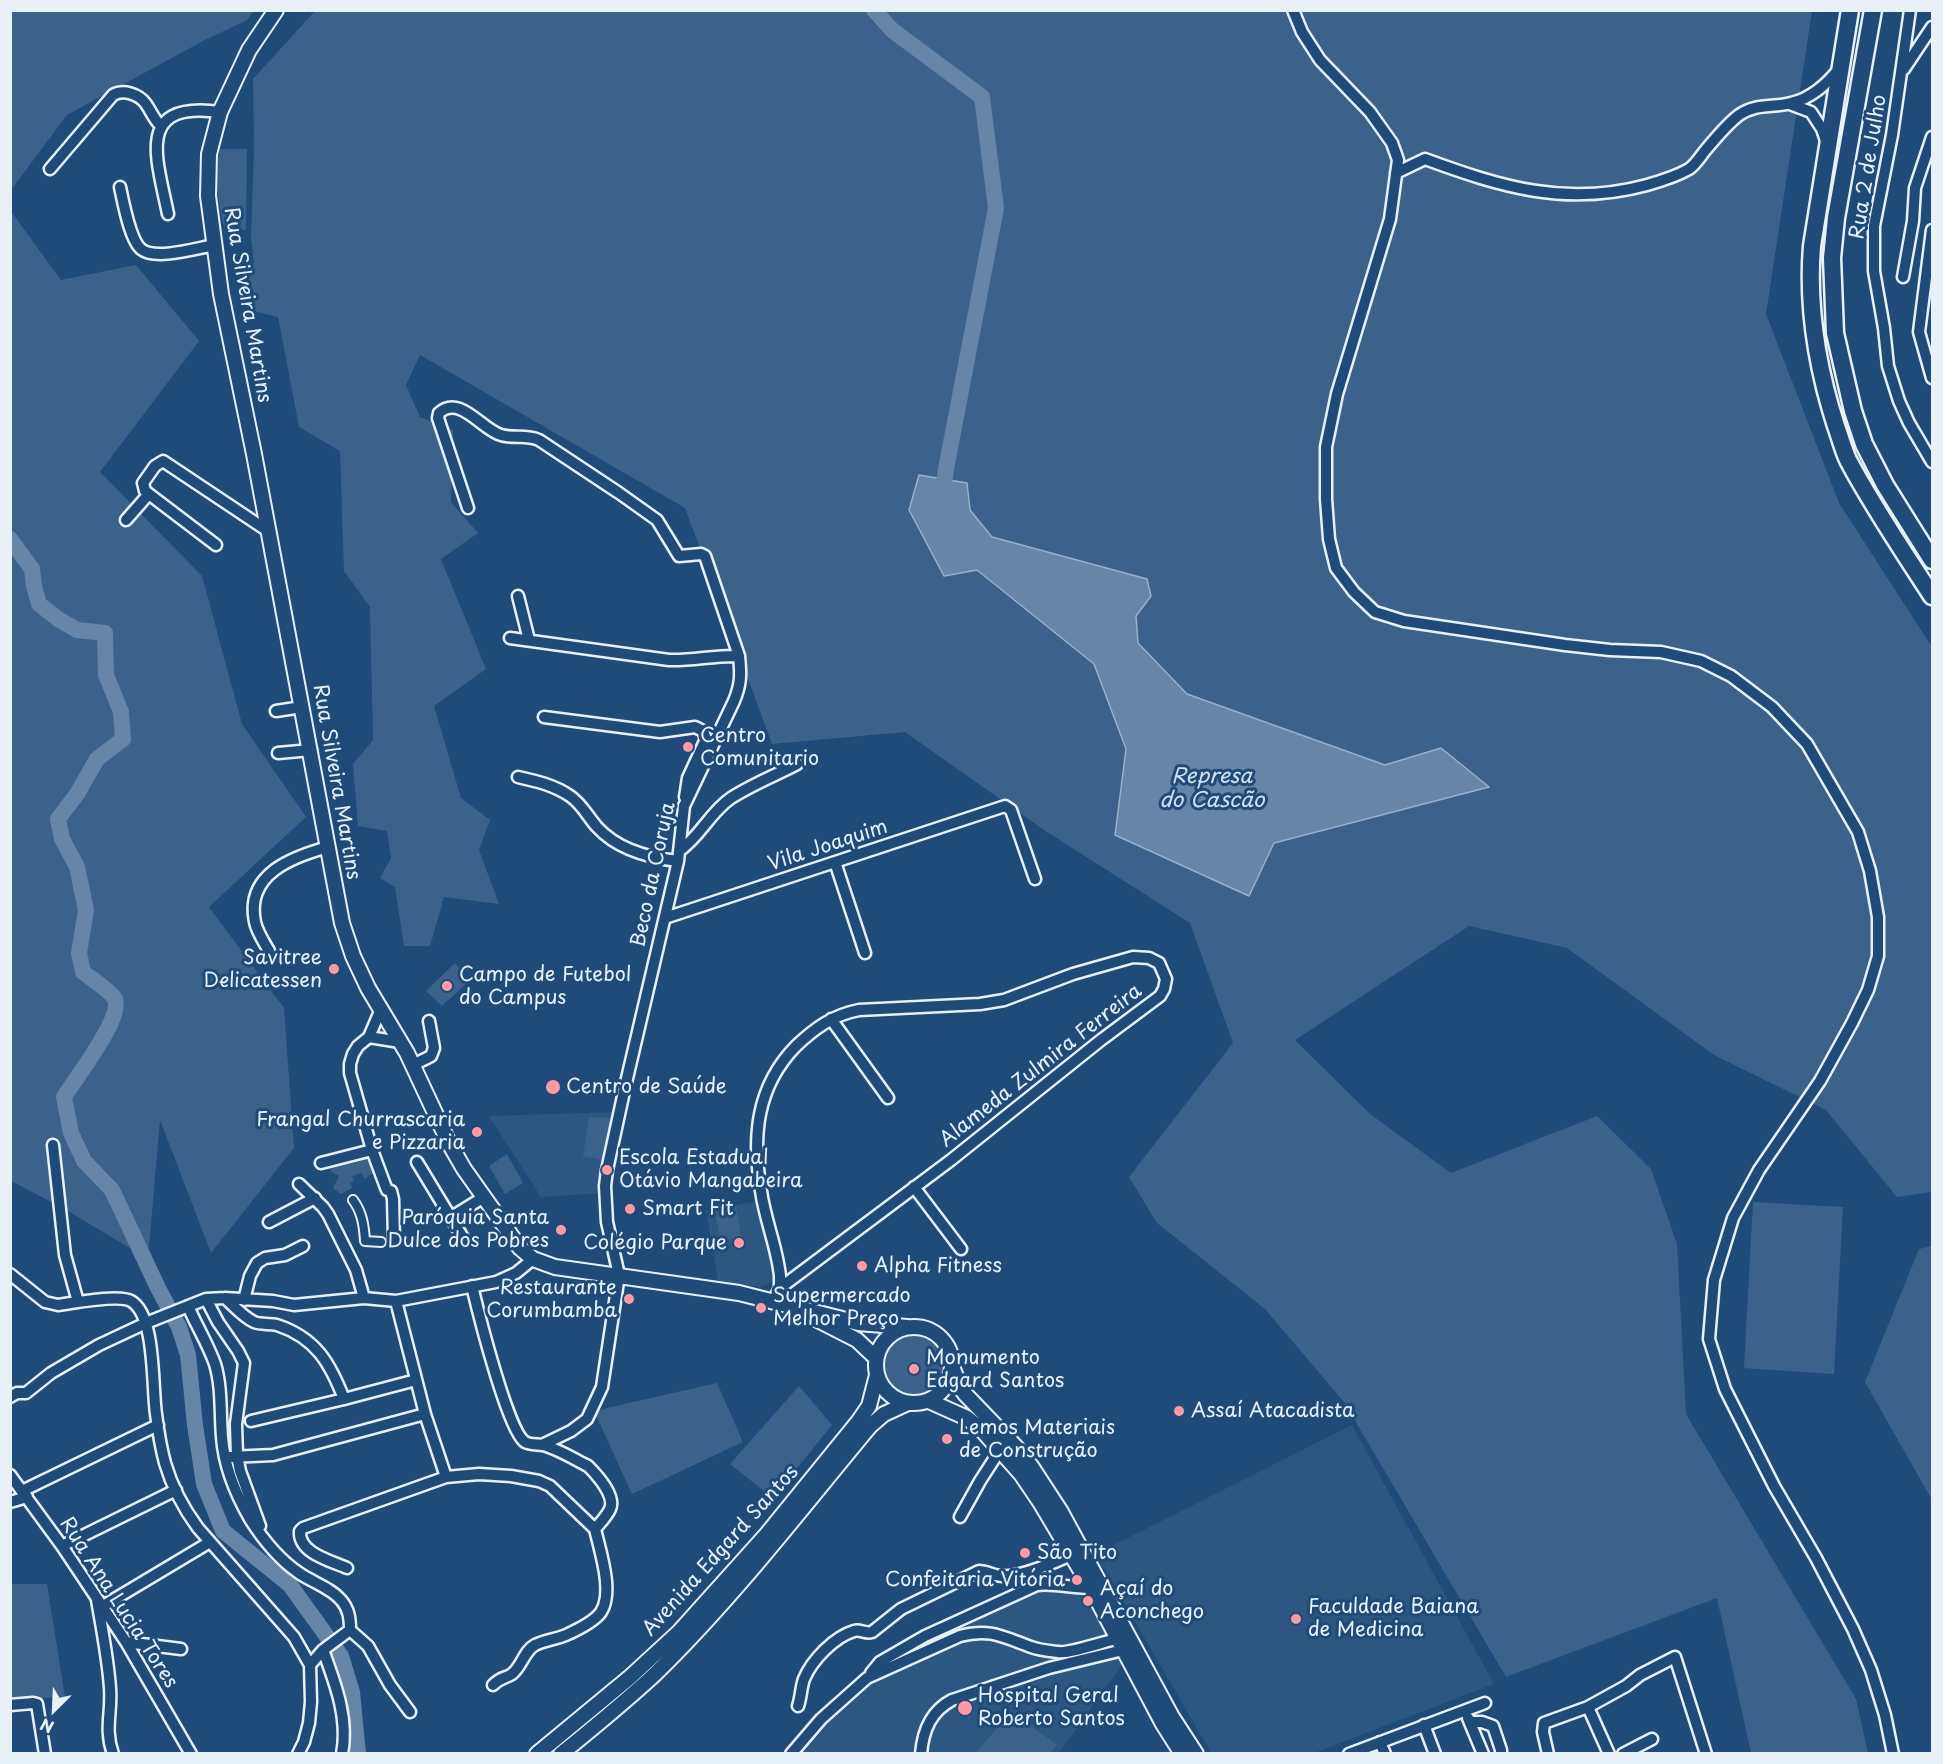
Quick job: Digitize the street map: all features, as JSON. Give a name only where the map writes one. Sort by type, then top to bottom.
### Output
[{"type":"main road","name":"Rua Silveira Martins","points":[[276,10],[249,50],[220,112],[212,139],[207,171],[221,294],[311,750],[342,923],[353,956],[368,988],[400,1042],[449,1143],[512,1239],[526,1254],[555,1267],[739,1293],[858,1323],[907,1327]]},
{"type":"main road","points":[[1850,10],[1812,246],[1809,278],[1816,355],[1847,458],[1883,522],[1932,596]]},
{"type":"main road","points":[[1873,10],[1836,218],[1832,258],[1835,333],[1853,411],[1864,444],[1885,485],[1932,560]]},
{"type":"main road","name":"Rua Silveira Martins","points":[[801,1310],[857,1340],[876,1359]]},
{"type":"main road","points":[[953,1368],[949,1382],[941,1393],[929,1401],[908,1403],[894,1398],[884,1389],[877,1376],[876,1359],[882,1344],[893,1333],[907,1327],[925,1328],[940,1336],[950,1351],[960,1387],[1016,1447],[1061,1512],[1163,1724],[1182,1754]]},
{"type":"main road","name":"Avenida Edgard Santos","points":[[537,1754],[638,1670],[707,1602],[767,1534],[858,1422],[873,1396],[877,1376]]},
{"type":"main road","points":[[929,1401],[967,1418],[981,1429],[1021,1474],[1124,1643],[1196,1754]]},
{"type":"main road","name":"Avenida Edgard Santos","points":[[561,1754],[620,1706],[719,1607],[759,1562],[870,1426],[884,1414],[908,1403]]},
{"type":"street","points":[[1293,10],[1302,32],[1320,60],[1370,112],[1392,143],[1398,160],[1390,219],[1340,383],[1326,447],[1329,539],[1336,568],[1354,592],[1376,612],[1404,621],[1565,645],[1660,652],[1701,661],[1731,676],[1772,707],[1807,744],[1853,823],[1861,842],[1870,871],[1878,917],[1878,956],[1868,990],[1820,1081],[1759,1170],[1733,1218],[1714,1280],[1709,1339],[1725,1389],[1774,1486],[1816,1558],[1867,1660],[1885,1715],[1893,1754]]},
{"type":"street","name":"Rua 2 de Julho","points":[[1910,10],[1892,135],[1874,226],[1874,271],[1888,366],[1899,401],[1932,462]]},
{"type":"street","points":[[1902,72],[1932,27]]},
{"type":"street","points":[[1396,173],[1425,159],[1508,187],[1552,194],[1577,195],[1633,189],[1691,168],[1740,115],[1762,105],[1790,104],[1804,99],[1829,82],[1840,67]]},
{"type":"street","points":[[1811,112],[1815,91]]},
{"type":"street","points":[[50,169],[118,92],[126,92],[143,100],[160,125]]},
{"type":"street","points":[[1790,104],[1811,112],[1822,129],[1828,146]]},
{"type":"street","points":[[168,214],[158,166],[160,125],[172,115],[190,111],[220,112]]},
{"type":"street","points":[[1903,277],[1913,221],[1915,188],[1932,137]]},
{"type":"street","points":[[120,187],[128,220],[139,248],[150,254],[164,254],[215,245]]},
{"type":"street","points":[[1932,230],[1919,333],[1932,378]]},
{"type":"street","name":"Beco da Coruja","points":[[468,508],[438,418],[439,413],[451,407],[465,411],[490,430],[501,435],[527,436],[539,440],[657,520],[679,556],[701,554],[705,556],[739,656],[741,684],[738,693],[684,806],[678,856],[625,1087],[605,1186],[607,1222],[619,1275]]},
{"type":"street","points":[[216,545],[143,489],[142,483],[154,466],[163,461],[268,531]]},
{"type":"street","points":[[126,520],[148,495]]},
{"type":"street","points":[[518,596],[529,640]]},
{"type":"street","points":[[510,638],[669,660],[739,656]]},
{"type":"street","points":[[276,711],[302,707]]},
{"type":"street","points":[[544,717],[660,732],[695,727],[704,731],[706,739],[688,778],[684,806]]},
{"type":"street","points":[[278,753],[311,750]]},
{"type":"street","points":[[518,777],[537,781],[572,797],[598,828],[614,841],[630,849],[650,856],[678,856],[730,798],[797,764]]},
{"type":"street","name":"Vila Joaquim","points":[[665,918],[1007,806],[1011,810],[1035,879]]},
{"type":"street","points":[[269,951],[255,923],[255,896],[261,883],[283,863],[300,855],[328,847]]},
{"type":"street","points":[[835,862],[865,953]]},
{"type":"street","name":"Alameda Zulmira Ferreira","points":[[773,1301],[780,1288],[1160,996],[1166,980],[1163,969],[1155,960],[1133,957],[1072,974],[1004,1000],[980,1004],[859,1011],[831,1018],[805,1038],[779,1067],[769,1083],[761,1110],[758,1153],[761,1192],[779,1265],[780,1288]]},
{"type":"street","points":[[381,1009],[369,1037],[358,1046],[350,1064],[372,1150],[387,1190],[391,1191],[394,1240]]},
{"type":"street","points":[[831,1018],[888,1098]]},
{"type":"street","points":[[412,1065],[431,1056],[434,1048],[429,1021]]},
{"type":"street","points":[[369,1037],[400,1042]]},
{"type":"street","points":[[53,1145],[64,1256],[78,1302]]},
{"type":"street","points":[[321,1163],[372,1150]]},
{"type":"street","points":[[417,1162],[465,1241]]},
{"type":"street","points":[[298,1184],[315,1198],[328,1214],[357,1270],[364,1298]]},
{"type":"street","points":[[914,1187],[962,1249]]},
{"type":"street","points":[[450,1218],[484,1197]]},
{"type":"street","points":[[269,1222],[315,1198]]},
{"type":"street","points":[[353,1200],[363,1220],[364,1241],[381,1242]]},
{"type":"street","points":[[244,1299],[250,1276],[257,1263],[265,1258],[285,1255],[303,1246]]},
{"type":"street","points":[[10,1396],[26,1394],[72,1359],[146,1323],[206,1299],[244,1299],[294,1305],[364,1298],[396,1301],[507,1278],[533,1258]]},
{"type":"street","points":[[10,1274],[49,1305],[118,1299],[130,1300],[139,1310],[146,1323],[154,1373],[156,1415],[165,1464],[184,1510],[294,1637],[310,1665],[309,1723],[298,1754]]},
{"type":"street","points":[[542,1445],[580,1425],[587,1419],[594,1407],[602,1387],[619,1275]]},
{"type":"street","points":[[472,1286],[483,1330],[512,1422],[520,1437],[525,1442],[542,1445],[588,1466],[594,1471],[611,1497],[610,1509],[595,1529]]},
{"type":"street","points":[[225,1298],[253,1322],[268,1323],[290,1330],[319,1350],[332,1370],[344,1399]]},
{"type":"street","points":[[206,1299],[244,1363],[236,1424],[237,1455],[240,1471],[266,1540]]},
{"type":"street","points":[[396,1301],[425,1414],[446,1477]]},
{"type":"street","points":[[188,1306],[215,1364],[225,1457],[229,1474],[243,1504],[266,1540],[297,1572],[340,1598],[347,1608],[350,1630],[368,1646],[390,1685],[410,1712]]},
{"type":"street","points":[[251,1421],[416,1380]]},
{"type":"street","points":[[225,1457],[264,1456],[291,1451],[425,1414]]},
{"type":"street","points":[[10,1502],[158,1425]]},
{"type":"street","points":[[960,1517],[1000,1450]]},
{"type":"street","points":[[347,1568],[309,1550],[301,1541],[300,1531],[446,1477],[479,1474],[512,1476],[539,1481],[550,1486],[595,1529],[606,1586],[606,1598],[602,1611],[595,1618],[568,1634],[536,1644],[514,1672],[501,1677],[493,1685]]},
{"type":"street","name":"Rua Ana Lucia Tores","points":[[10,1475],[96,1595],[126,1642],[190,1754]]},
{"type":"street","points":[[62,1546],[176,1490]]},
{"type":"street","points":[[103,1606],[210,1542]]},
{"type":"street","points":[[798,1706],[803,1680],[818,1657],[847,1634],[856,1630],[872,1632],[901,1609],[979,1571],[999,1576],[1012,1576],[1071,1555]]},
{"type":"street","points":[[791,1754],[821,1719],[867,1678],[880,1662],[903,1648],[947,1625],[1019,1593],[1047,1584],[1091,1588]]},
{"type":"street","points":[[96,1595],[108,1662],[111,1692],[107,1735],[113,1754]]},
{"type":"street","points":[[310,1665],[324,1650],[350,1630]]},
{"type":"street","points":[[867,1678],[910,1657],[970,1633],[991,1632],[1032,1648],[1060,1653],[1124,1643]]},
{"type":"street","points":[[126,1642],[182,1649]]},
{"type":"street","points":[[921,1754],[922,1739],[928,1722],[938,1709],[952,1700],[1124,1643]]},
{"type":"street","points":[[324,1650],[342,1709],[344,1743],[342,1754]]},
{"type":"street","points":[[1548,1754],[1543,1732],[1544,1723],[1588,1707],[1675,1656],[1706,1754]]},
{"type":"street","points":[[1349,1754],[1485,1703]]},
{"type":"street","points":[[10,1705],[37,1704],[45,1754]]},
{"type":"street","points":[[1588,1707],[1609,1754]]},
{"type":"street","points":[[1464,1710],[1483,1754]]},
{"type":"street","points":[[1470,1722],[1482,1722],[1493,1726],[1502,1750],[1501,1754]]},
{"type":"street","points":[[1425,1725],[1435,1754]]},
{"type":"street","points":[[1623,1754],[1652,1739]]},
{"type":"street","points":[[1380,1742],[1385,1754]]},
{"type":"shaded area","points":[[10,11],[254,11],[247,20],[203,41],[67,115],[11,190]]},
{"type":"shaded area","points":[[315,11],[1812,11],[1766,314],[1839,503],[1932,647],[1932,1192],[1897,1197],[1826,1110],[1714,1055],[1567,948],[1469,926],[1295,1040],[1370,1114],[1451,1173],[1597,1116],[1651,1169],[1677,1244],[1686,1414],[1856,1699],[1868,1753],[1751,1753],[1717,1598],[1506,1677],[1344,1402],[1265,1309],[1157,1223],[1129,1177],[1233,1043],[1190,923],[1044,830],[905,732],[772,744],[685,508],[420,355],[406,385],[420,417],[453,430],[451,502],[478,533],[441,559],[486,669],[434,706],[461,798],[490,820],[479,850],[499,904],[444,897],[430,946],[404,946],[395,887],[380,878],[391,858],[387,831],[358,826],[353,764],[373,740],[370,607],[344,571],[340,451],[299,427],[278,317],[254,311],[241,269],[254,263],[251,237],[254,149],[253,79]],"holes":[[[970,510],[992,537],[1147,579],[1151,596],[1136,616],[1138,643],[1187,694],[1385,765],[1441,749],[1488,787],[1274,843],[1115,835],[1126,749],[1094,664],[977,570]]]},
{"type":"shaded area","points":[[220,149],[247,149],[246,230],[225,230],[218,190],[217,170]]},
{"type":"shaded area","points":[[10,210],[61,280],[136,265],[199,341],[100,472],[202,576],[242,724],[306,817],[209,907],[284,1008],[294,1148],[211,1253],[160,1120],[148,1259],[63,1208],[11,1181]]},
{"type":"shaded area","name":"Campo de Futebol do Campus","points":[[455,963],[469,981],[442,1006],[426,991]]},
{"type":"shaded area","points":[[614,1112],[601,1193],[541,1197],[489,1116]]},
{"type":"shaded area","points":[[589,1117],[613,1118],[605,1160],[583,1156]]},
{"type":"shaded area","points":[[507,1154],[523,1183],[505,1194],[489,1166]]},
{"type":"shaded area","points":[[369,1157],[376,1172],[365,1179],[361,1173],[352,1177],[354,1181],[350,1183],[352,1188],[341,1194],[333,1188],[339,1176],[330,1171],[332,1165]]},
{"type":"shaded area","name":"Colégio Parque","points":[[760,1201],[773,1276],[771,1281],[759,1287],[718,1281],[706,1210]]},
{"type":"shaded area","points":[[1753,1202],[1843,1207],[1834,1374],[1744,1368]]},
{"type":"shaded area","points":[[736,1206],[741,1238],[720,1241],[715,1209]]},
{"type":"shaded area","points":[[1932,1246],[1932,1500],[1865,1382],[1919,1249]]},
{"type":"shaded area","points":[[908,1334],[920,1334],[936,1343],[943,1353],[945,1365],[943,1377],[936,1387],[920,1396],[908,1396],[897,1391],[888,1382],[883,1371],[883,1359],[888,1348],[897,1339]]},
{"type":"shaded area","points":[[717,1383],[743,1442],[632,1494],[594,1411]]},
{"type":"shaded area","points":[[799,1386],[832,1425],[773,1498],[730,1464]]},
{"type":"shaded area","name":"Faculdade Baiana de Medicina","points":[[1352,1425],[1494,1684],[1314,1753],[1211,1753],[1096,1554]]},
{"type":"shaded area","points":[[10,1584],[47,1584],[65,1697],[11,1699]]},
{"type":"shaded area","name":"Hospital Geral Roberto Santos","points":[[1045,1588],[1087,1594],[1124,1662],[1059,1753],[796,1754],[883,1661]]},
{"type":"shaded area","points":[[1011,1711],[1057,1745],[1050,1753],[976,1753]]},
{"type":"water","name":"Represa do Cascão","points":[[919,475],[967,483],[970,510],[992,537],[1147,579],[1151,596],[1136,616],[1138,643],[1187,694],[1385,765],[1441,748],[1489,787],[1274,843],[1249,896],[1115,835],[1126,749],[1094,664],[977,570],[944,576],[909,510]]},
{"type":"waterway","points":[[874,10],[892,30],[982,97],[996,208],[942,500]]},
{"type":"waterway","points":[[10,539],[32,569],[39,604],[77,630],[105,633],[106,675],[121,712],[123,739],[97,759],[77,794],[58,819],[62,839],[77,867],[86,910],[79,953],[83,972],[113,996],[116,1008],[105,1034],[64,1097],[71,1133],[84,1161],[112,1190],[179,1327],[188,1355],[204,1484],[223,1531],[290,1585],[341,1656],[352,1692],[358,1754]]},
{"type":"place","name":"Centro Comunitario","points":[[688,747]]},
{"type":"place","name":"Savitree Delicatessen","points":[[334,969]]},
{"type":"place","name":"Campo de Futebol do Campus","points":[[447,986]]},
{"type":"place","name":"Centro de Saúde","points":[[553,1087]]},
{"type":"place","name":"Frangal Churrascaria e Pizzaria","points":[[477,1132]]},
{"type":"place","name":"Escola Estadual Otávio Mangabeira","points":[[607,1170]]},
{"type":"place","name":"Smart Fit","points":[[630,1209]]},
{"type":"place","name":"Paróquia Santa Dulce dos Pobres","points":[[561,1230]]},
{"type":"place","name":"Colégio Parque","points":[[739,1243]]},
{"type":"place","name":"Alpha Fitness","points":[[862,1266]]},
{"type":"place","name":"Restaurante Corumbamba","points":[[629,1299]]},
{"type":"place","name":"Supermercado Melhor Preço","points":[[761,1308]]},
{"type":"place","name":"Monumento Edgard Santos","points":[[914,1369]]},
{"type":"place","name":"Assaí Atacadista","points":[[1179,1411]]},
{"type":"place","name":"Lemos Materiais de Construção","points":[[947,1439]]},
{"type":"place","name":"São Tito","points":[[1025,1553]]},
{"type":"place","name":"Confeitaria Vitória","points":[[1077,1580]]},
{"type":"place","name":"Açaí do Aconchego","points":[[1088,1601]]},
{"type":"place","name":"Faculdade Baiana de Medicina","points":[[1296,1619]]},
{"type":"place","name":"Hospital Geral Roberto Santos","points":[[965,1708]]}]
